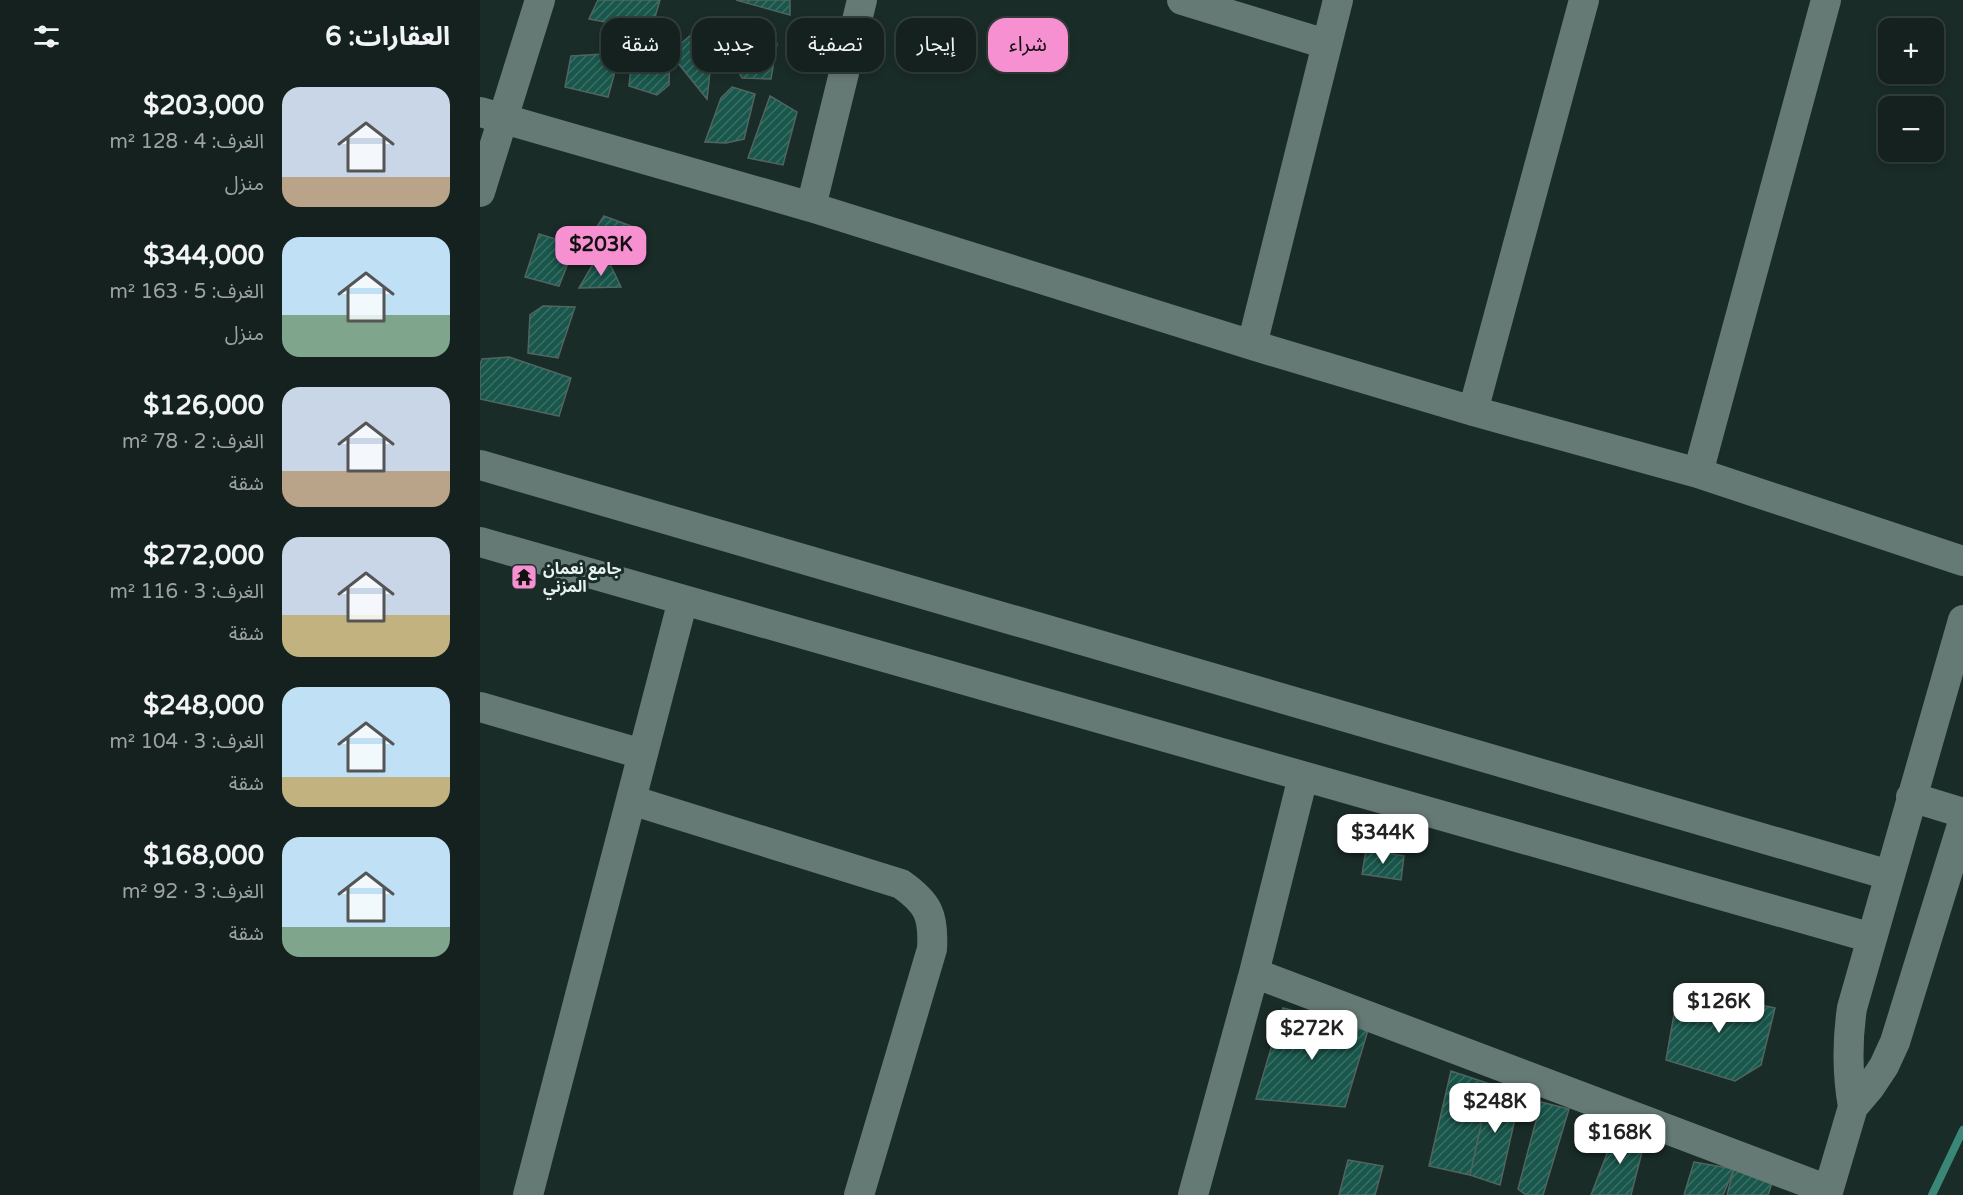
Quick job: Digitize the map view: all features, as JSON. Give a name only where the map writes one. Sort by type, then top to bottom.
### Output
[{"type":"street","points":[[480,192],[491,115],[540,0]]},
{"type":"street","points":[[811,207],[862,0]]},
{"type":"street","points":[[1182,0],[1326,44]]},
{"type":"street","points":[[1252,345],[1338,0]]},
{"type":"street","points":[[1473,411],[1584,0]]},
{"type":"street","points":[[1698,473],[1826,0]]},
{"type":"street","points":[[491,115],[811,207],[1252,345],[1473,411],[1698,473],[1963,561]]},
{"type":"street","points":[[480,465],[1889,875]]},
{"type":"street","points":[[480,542],[1872,938]]},
{"type":"street","points":[[528,1195],[682,600]]},
{"type":"street","points":[[1853,1107],[1849,1082],[1848,1033],[1852,1008],[1963,620]]},
{"type":"street","points":[[480,707],[642,754]]},
{"type":"street","points":[[1193,1195],[1254,974],[1304,777]]},
{"type":"street","points":[[1911,797],[1963,813]]},
{"type":"street","points":[[631,800],[901,884],[917,895],[928,911],[933,930],[932,949],[859,1195]]},
{"type":"street","points":[[1254,974],[1827,1193],[1853,1107],[1870,1088],[1895,1042],[1963,822]]},
{"type":"building","points":[[598,0],[660,0],[655,18],[601,18],[601,21],[589,19]]},
{"type":"building","points":[[736,0],[790,0],[790,15]]},
{"type":"building","points":[[692,35],[692,72],[710,72],[707,99],[680,65],[680,44]]},
{"type":"building","points":[[601,54],[601,72],[615,72],[608,97],[565,87],[571,56]]},
{"type":"building","points":[[631,72],[669,72],[669,85],[657,95],[629,86]]},
{"type":"building","points":[[739,72],[772,72],[771,79],[742,78]]},
{"type":"building","points":[[732,87],[755,94],[744,139],[726,143],[705,142],[721,98]]},
{"type":"building","points":[[770,96],[797,112],[783,165],[748,158]]},
{"type":"building","points":[[604,216],[639,229],[631,244],[603,245],[589,239]]},
{"type":"building","points":[[539,234],[575,245],[559,286],[525,277]]},
{"type":"building","points":[[596,259],[610,264],[621,287],[579,288]]},
{"type":"building","points":[[543,306],[575,307],[558,358],[528,353],[530,315]]},
{"type":"building","points":[[509,357],[571,378],[559,416],[480,399],[482,359]]},
{"type":"building","points":[[1366,850],[1404,856],[1401,880],[1362,874]]},
{"type":"building","points":[[1679,986],[1775,1008],[1761,1065],[1735,1081],[1666,1060]]},
{"type":"building","points":[[1283,1008],[1368,1030],[1345,1107],[1256,1099]]},
{"type":"building","points":[[1451,1071],[1490,1084],[1470,1175],[1429,1166]]},
{"type":"building","points":[[1490,1084],[1521,1092],[1500,1185],[1470,1175]]},
{"type":"building","points":[[1541,1102],[1569,1109],[1543,1195],[1526,1195],[1518,1189]]},
{"type":"building","points":[[1617,1128],[1646,1136],[1631,1195],[1591,1195]]},
{"type":"building","points":[[1348,1160],[1383,1166],[1375,1195],[1339,1195]]},
{"type":"building","points":[[1694,1162],[1734,1169],[1723,1195],[1684,1195]]},
{"type":"building","points":[[1734,1169],[1772,1183],[1768,1195],[1727,1195]]},
{"type":"waterway","points":[[1932,1195],[1963,1130]]},
{"type":"place","name":"جامع نعمان المزني","points":[[524,577]]}]
